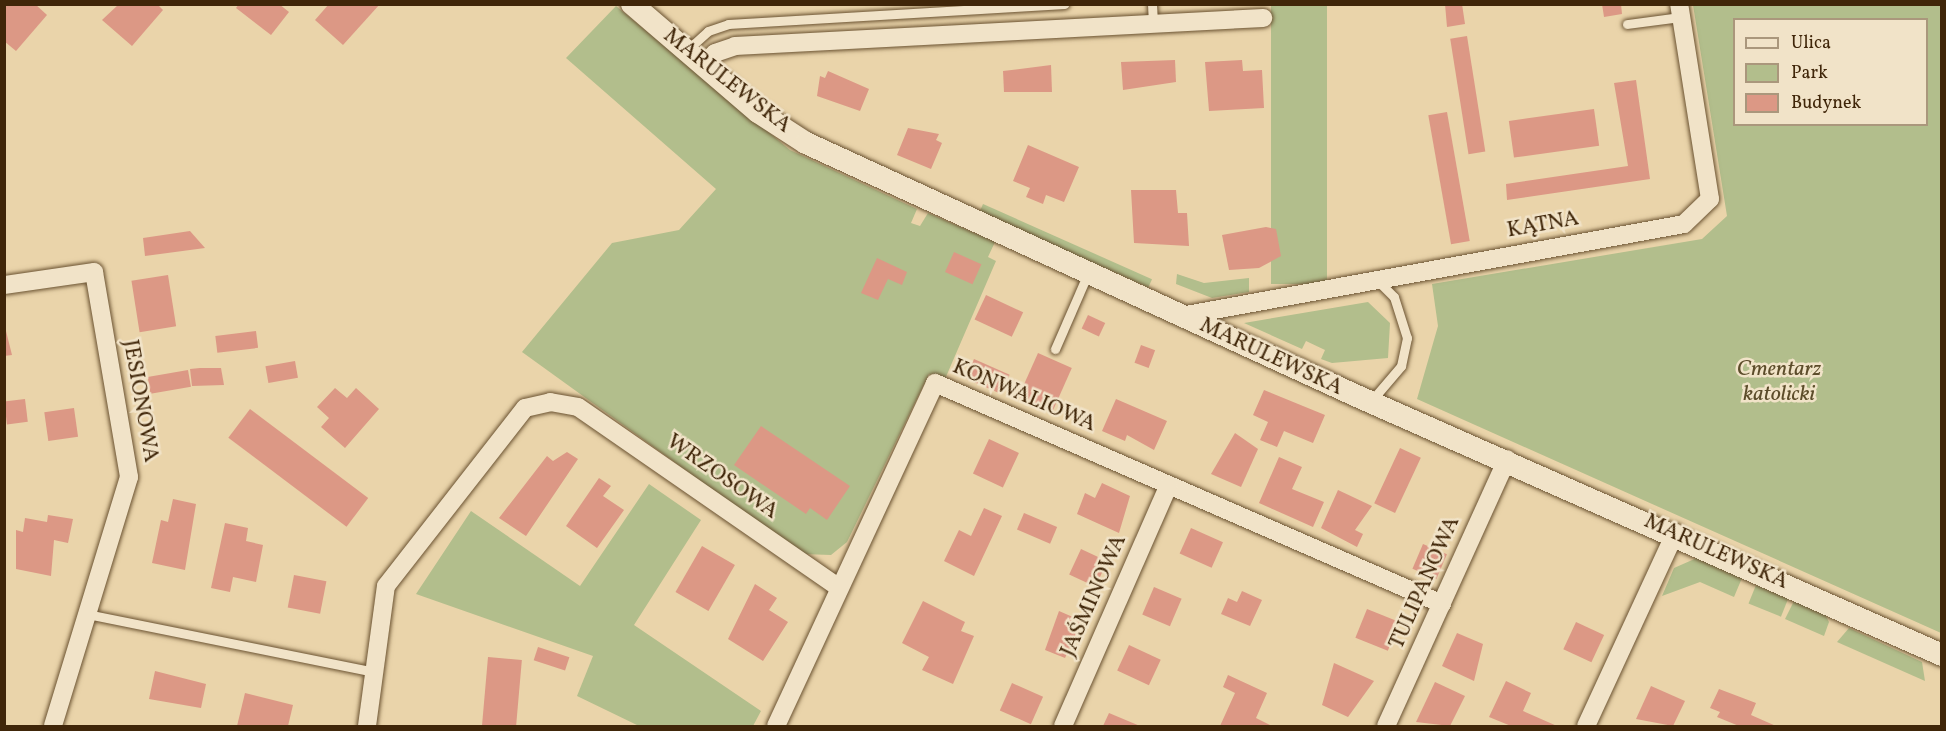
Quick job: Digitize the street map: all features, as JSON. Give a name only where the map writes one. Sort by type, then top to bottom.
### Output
[{"type":"street","name":"MARULEWSKA","points":[[632,4],[694,59],[806,143],[1370,402],[1506,459],[1941,655]]},
{"type":"street","name":"KĄTNA","points":[[1181,316],[1684,224],[1697,215],[1710,199],[1680,10]]},
{"type":"street","points":[[694,59],[735,46],[1263,18]]},
{"type":"street","name":"JESIONOWA","points":[[4,285],[94,272],[129,477],[53,726]]},
{"type":"street","name":"KONWALIOWA","points":[[776,726],[838,587],[935,383],[1442,604]]},
{"type":"street","name":"WRZOSOWA","points":[[375,672],[386,586],[525,408],[550,402],[578,407],[838,587]]},
{"type":"street","name":"TULIPANOWA","points":[[1386,726],[1506,459]]},
{"type":"street","name":"JAŚMINOWA","points":[[1063,726],[1169,485]]},
{"type":"street","points":[[1586,726],[1675,534]]},
{"type":"street","points":[[367,726],[375,672]]},
{"type":"lane","points":[[694,59],[708,31],[728,24],[1064,4]]},
{"type":"lane","points":[[1152,4],[1153,24]]},
{"type":"lane","points":[[1627,24],[1680,10]]},
{"type":"lane","points":[[1055,349],[1089,273]]},
{"type":"lane","points":[[1370,402],[1391,384],[1407,339],[1394,297],[1377,280]]},
{"type":"lane","points":[[87,614],[375,672]]},
{"type":"green space","points":[[1271,5],[1327,5],[1327,284],[1271,284]]},
{"type":"green space","name":"Cmentarz katolicki","points":[[1693,5],[1941,5],[1941,633],[1417,399],[1438,326],[1432,284],[1702,239],[1727,216]]},
{"type":"green space","points":[[616,6],[790,150],[917,209],[911,223],[920,226],[928,213],[995,242],[988,257],[996,261],[945,379],[929,374],[847,542],[831,555],[802,554],[522,352],[612,243],[679,230],[716,189],[566,58]]},
{"type":"green space","points":[[983,204],[1152,279],[1148,287],[979,212]]},
{"type":"green space","points":[[1177,274],[1204,283],[1249,278],[1249,292],[1212,298],[1176,284]]},
{"type":"green space","points":[[1368,302],[1390,323],[1388,358],[1332,363],[1321,359],[1325,350],[1306,341],[1302,349],[1244,323]]},
{"type":"green space","points":[[649,484],[701,520],[634,625],[761,711],[753,726],[639,726],[577,696],[593,656],[416,594],[471,511],[580,586]]},
{"type":"green space","points":[[1699,557],[1742,578],[1734,597],[1700,582],[1662,596],[1674,568]]},
{"type":"green space","points":[[1756,585],[1788,598],[1781,617],[1749,604]]},
{"type":"green space","points":[[1794,601],[1825,614],[1829,622],[1824,636],[1785,619]]},
{"type":"green space","points":[[1849,628],[1922,662],[1925,681],[1837,642]]},
{"type":"building","points":[[4,4],[35,4],[47,15],[16,51],[4,41]]},
{"type":"building","points":[[119,4],[157,4],[163,10],[132,46],[102,20]]},
{"type":"building","points":[[239,4],[279,4],[289,12],[271,35],[236,8]]},
{"type":"building","points":[[329,4],[380,4],[343,45],[315,20]]},
{"type":"building","points":[[1445,4],[1462,4],[1465,24],[1447,27]]},
{"type":"building","points":[[1602,4],[1621,4],[1622,14],[1604,17]]},
{"type":"building","points":[[1467,36],[1485,152],[1469,154],[1450,39]]},
{"type":"building","points":[[1175,60],[1176,82],[1123,90],[1121,62]]},
{"type":"building","points":[[1242,60],[1243,71],[1262,70],[1264,108],[1209,111],[1205,62]]},
{"type":"building","points":[[1051,65],[1052,92],[1004,92],[1003,71]]},
{"type":"building","points":[[828,71],[869,89],[860,111],[817,96],[820,76],[825,78]]},
{"type":"building","points":[[1636,80],[1650,179],[1507,200],[1506,184],[1628,166],[1614,83]]},
{"type":"building","points":[[1594,109],[1599,146],[1514,158],[1509,121]]},
{"type":"building","points":[[1447,112],[1470,241],[1451,244],[1428,115]]},
{"type":"building","points":[[908,128],[939,134],[936,140],[942,143],[931,169],[897,155]]},
{"type":"building","points":[[1028,145],[1079,167],[1064,202],[1046,195],[1043,204],[1026,197],[1030,188],[1013,181]]},
{"type":"building","points":[[1131,190],[1176,190],[1178,213],[1187,213],[1189,246],[1134,243]]},
{"type":"building","points":[[1266,227],[1276,229],[1281,256],[1259,268],[1229,270],[1222,235]]},
{"type":"building","points":[[190,231],[205,248],[145,256],[143,238]]},
{"type":"building","points":[[954,252],[981,264],[972,284],[945,272]]},
{"type":"building","points":[[877,258],[907,272],[902,285],[888,279],[878,300],[861,293]]},
{"type":"building","points":[[168,275],[176,326],[140,332],[131,281]]},
{"type":"building","points":[[986,295],[1023,312],[1012,337],[975,319]]},
{"type":"building","points":[[1088,315],[1105,323],[1099,337],[1082,329]]},
{"type":"building","points":[[4,323],[12,355],[4,356]]},
{"type":"building","points":[[256,331],[258,348],[217,353],[215,336]]},
{"type":"building","points":[[1141,345],[1155,350],[1149,368],[1135,363]]},
{"type":"building","points":[[1038,353],[1072,368],[1052,412],[1018,397]]},
{"type":"building","points":[[974,359],[1010,375],[1001,394],[965,378]]},
{"type":"building","points":[[295,361],[298,378],[268,383],[265,366]]},
{"type":"building","points":[[221,368],[224,385],[192,386],[190,369]]},
{"type":"building","points":[[188,370],[191,387],[151,394],[148,377]]},
{"type":"building","points":[[335,388],[347,398],[356,388],[379,409],[345,448],[321,427],[329,418],[317,407]]},
{"type":"building","points":[[1264,390],[1325,415],[1313,443],[1284,431],[1277,447],[1260,440],[1268,422],[1253,415]]},
{"type":"building","points":[[25,399],[28,422],[7,424],[4,402]]},
{"type":"building","points":[[1116,399],[1167,421],[1154,450],[1127,435],[1125,441],[1102,431]]},
{"type":"building","points":[[74,408],[78,437],[48,441],[44,412]]},
{"type":"building","points":[[250,409],[368,498],[347,527],[228,438]]},
{"type":"building","points":[[761,426],[850,486],[827,520],[810,508],[806,514],[734,465]]},
{"type":"building","points":[[1235,433],[1258,449],[1241,487],[1211,474]]},
{"type":"building","points":[[989,439],[1019,453],[1003,487],[973,473]]},
{"type":"building","points":[[1400,448],[1421,458],[1395,513],[1374,503]]},
{"type":"building","points":[[567,452],[578,459],[526,536],[499,518],[547,456],[553,461]]},
{"type":"building","points":[[1279,457],[1302,467],[1292,489],[1324,502],[1313,527],[1259,503]]},
{"type":"building","points":[[599,478],[611,486],[603,496],[624,510],[597,548],[566,526]]},
{"type":"building","points":[[1102,483],[1130,496],[1119,533],[1077,514],[1085,493],[1095,498]]},
{"type":"building","points":[[1338,490],[1372,506],[1355,530],[1363,534],[1357,547],[1321,528]]},
{"type":"building","points":[[173,499],[196,504],[185,570],[152,563],[161,520],[168,522]]},
{"type":"building","points":[[984,508],[1002,516],[974,576],[944,561],[959,530],[971,536]]},
{"type":"building","points":[[1024,513],[1057,527],[1050,544],[1017,530]]},
{"type":"building","points":[[48,515],[73,519],[68,543],[54,540],[51,576],[16,569],[16,530],[23,532],[25,518],[47,522]]},
{"type":"building","points":[[225,523],[248,528],[246,541],[263,545],[256,582],[233,577],[230,592],[211,588]]},
{"type":"building","points":[[1191,528],[1223,542],[1212,568],[1180,554]]},
{"type":"building","points":[[1423,544],[1447,554],[1436,579],[1412,569]]},
{"type":"building","points":[[702,546],[735,565],[708,611],[676,592]]},
{"type":"building","points":[[1081,549],[1107,561],[1095,587],[1069,574]]},
{"type":"building","points":[[294,575],[326,581],[320,614],[288,607]]},
{"type":"building","points":[[755,584],[777,598],[769,610],[788,622],[763,661],[728,639]]},
{"type":"building","points":[[1154,587],[1182,599],[1170,626],[1142,615]]},
{"type":"building","points":[[1242,591],[1262,600],[1250,626],[1221,614],[1228,598],[1237,602]]},
{"type":"building","points":[[923,601],[965,622],[961,631],[974,636],[953,684],[922,670],[929,657],[902,643]]},
{"type":"building","points":[[1367,609],[1399,622],[1388,651],[1355,638]]},
{"type":"building","points":[[1059,611],[1082,621],[1065,658],[1045,650]]},
{"type":"building","points":[[1576,622],[1604,635],[1591,662],[1563,649]]},
{"type":"building","points":[[1457,633],[1483,644],[1474,681],[1442,666]]},
{"type":"building","points":[[1129,645],[1161,660],[1149,685],[1117,670]]},
{"type":"building","points":[[538,647],[569,657],[565,671],[534,660]]},
{"type":"building","points":[[488,657],[522,660],[516,726],[482,726]]},
{"type":"building","points":[[1334,663],[1374,681],[1348,717],[1322,705]]},
{"type":"building","points":[[155,671],[206,684],[201,708],[149,699]]},
{"type":"building","points":[[1228,675],[1267,693],[1256,718],[1272,726],[1220,726],[1235,693],[1223,687]]},
{"type":"building","points":[[1506,681],[1531,693],[1523,711],[1557,726],[1511,726],[1489,717]]},
{"type":"building","points":[[1435,682],[1465,696],[1450,726],[1416,722]]},
{"type":"building","points":[[1012,683],[1043,697],[1031,724],[1000,710]]},
{"type":"building","points":[[1651,686],[1685,701],[1673,726],[1636,719]]},
{"type":"building","points":[[1719,689],[1756,703],[1751,715],[1776,726],[1739,726],[1717,717],[1720,712],[1710,708]]},
{"type":"building","points":[[245,693],[293,705],[288,726],[237,726]]},
{"type":"building","points":[[1109,713],[1140,726],[1103,726]]}]
